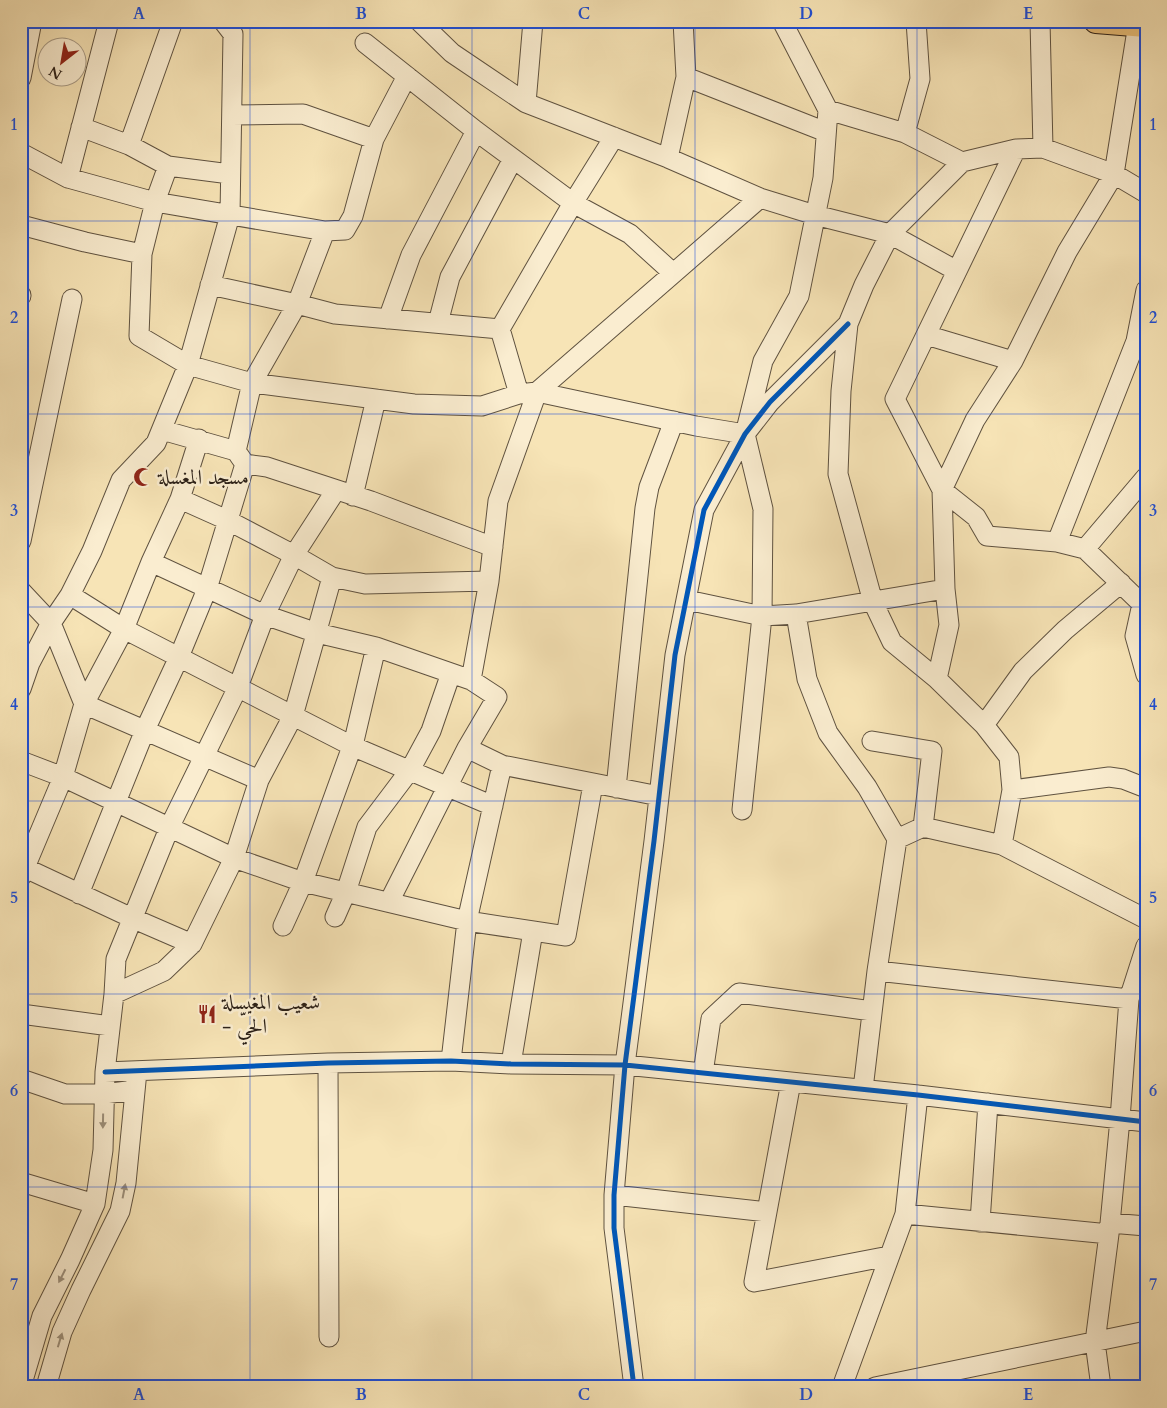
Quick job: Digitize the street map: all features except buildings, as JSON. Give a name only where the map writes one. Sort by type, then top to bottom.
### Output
[{"type":"main road","points":[[1096,21],[1142,24]]},
{"type":"street","points":[[21,78],[32,21]]},
{"type":"street","points":[[68,178],[110,21]]},
{"type":"street","points":[[130,145],[173,21]]},
{"type":"street","points":[[21,689],[30,663],[70,595],[92,551],[121,480],[156,443],[188,365],[230,215],[232,34],[223,21]]},
{"type":"street","points":[[419,21],[452,53],[526,103],[668,158],[760,198],[815,215],[890,234],[957,270]]},
{"type":"street","points":[[526,103],[532,21]]},
{"type":"street","points":[[668,158],[686,77],[683,21]]},
{"type":"street","points":[[742,810],[762,616],[763,509],[745,434],[763,361],[799,296],[823,178],[828,110],[782,21]]},
{"type":"street","points":[[905,133],[920,80],[916,21]]},
{"type":"street","points":[[1040,21],[1043,148]]},
{"type":"street","points":[[937,679],[949,625],[942,490],[975,420],[1013,361],[1066,252],[1114,174],[1142,24]]},
{"type":"street","points":[[365,43],[476,131],[573,204],[630,234],[674,273]]},
{"type":"street","points":[[21,153],[68,178],[155,202],[325,232],[345,230],[353,216],[374,139],[407,76]]},
{"type":"street","points":[[686,77],[826,132]]},
{"type":"street","points":[[828,110],[905,133],[962,162]]},
{"type":"street","points":[[232,115],[303,114],[374,139]]},
{"type":"street","points":[[81,128],[130,145],[168,166],[230,174]]},
{"type":"street","points":[[388,319],[411,256],[476,131]]},
{"type":"street","points":[[500,329],[614,137]]},
{"type":"street","points":[[1016,148],[895,399],[942,490],[976,517],[987,536],[1057,542],[1085,549],[1144,602],[1135,636],[1146,674]]},
{"type":"street","points":[[1002,844],[1012,790],[1009,758],[984,725],[937,679],[892,642],[873,602],[838,474],[841,391],[848,324],[864,285],[890,234],[962,162],[1016,148],[1043,148],[1114,174],[1146,192]]},
{"type":"street","points":[[438,324],[450,277],[513,159]]},
{"type":"street","points":[[168,166],[155,202],[142,254],[139,336],[188,365],[252,383],[414,404],[482,406],[528,393],[674,273],[760,198]]},
{"type":"street","points":[[21,225],[85,242],[142,254]]},
{"type":"street","points":[[79,894],[145,730],[179,657],[207,589],[227,520],[252,383],[297,304],[325,232]]},
{"type":"street","points":[[210,285],[335,314],[500,329]]},
{"type":"street","points":[[1057,542],[1136,341],[1146,290]]},
{"type":"street","points":[[21,542],[72,299]]},
{"type":"street","points":[[634,1387],[614,1228],[614,1196],[625,1065],[675,655],[704,510],[745,434],[770,402],[848,324]]},
{"type":"street","points":[[470,680],[489,581],[498,501],[528,393],[500,329]]},
{"type":"street","points":[[926,335],[1013,361]]},
{"type":"street","points":[[528,393],[745,434]]},
{"type":"street","points":[[21,1387],[42,1316],[95,1204],[103,1150],[105,1072],[116,959],[170,826],[238,687],[265,616],[294,555],[345,493],[376,399]]},
{"type":"street","points":[[616,788],[645,508],[649,487],[674,421]]},
{"type":"street","points":[[162,430],[199,440],[267,467],[345,493],[493,547]]},
{"type":"street","points":[[192,944],[22,870],[62,777],[84,704],[124,629],[151,562],[180,499],[199,440]]},
{"type":"street","points":[[1085,549],[1146,477]]},
{"type":"street","points":[[180,499],[227,520],[294,555],[332,578],[365,584],[489,581]]},
{"type":"street","points":[[151,562],[265,616],[317,633],[376,647],[451,673],[470,680],[497,697],[446,787],[388,902]]},
{"type":"street","points":[[114,994],[164,971],[192,944],[234,858],[259,780],[293,716],[332,578]]},
{"type":"street","points":[[984,725],[1023,671],[1065,630],[1121,583]]},
{"type":"street","points":[[687,600],[762,616],[796,614],[946,589]]},
{"type":"street","points":[[21,591],[52,623],[84,704],[259,780]]},
{"type":"street","points":[[70,595],[124,629],[352,746],[493,806]]},
{"type":"street","points":[[796,614],[807,679],[828,733],[867,787],[898,839],[877,971],[863,1089]]},
{"type":"street","points":[[283,926],[303,882],[352,746],[376,647]]},
{"type":"street","points":[[335,917],[346,892],[367,827],[410,770],[432,731],[451,673]]},
{"type":"street","points":[[872,741],[932,751],[923,827]]},
{"type":"street","points":[[467,748],[502,766],[659,796]]},
{"type":"street","points":[[21,761],[116,801],[234,858],[303,882],[467,921],[566,936],[593,784]]},
{"type":"street","points":[[451,1062],[467,921],[502,766]]},
{"type":"street","points":[[1012,790],[1109,777],[1146,788]]},
{"type":"street","points":[[898,839],[923,827],[1002,844],[1146,919]]},
{"type":"street","points":[[511,1064],[533,931]]},
{"type":"street","points":[[1101,1387],[1095,1342],[1135,995],[1146,946]]},
{"type":"street","points":[[877,971],[1135,995]]},
{"type":"street","points":[[703,1073],[711,1019],[739,993],[872,1011]]},
{"type":"street","points":[[21,1014],[110,1026]]},
{"type":"street","points":[[105,1072],[328,1063],[451,1062],[625,1065],[918,1095],[1146,1122]]},
{"type":"street","points":[[328,1063],[329,1337]]},
{"type":"street","points":[[46,1387],[62,1332],[120,1211],[126,1183],[137,1071]]},
{"type":"street","points":[[21,1079],[65,1094],[104,1094],[135,1090]]},
{"type":"street","points":[[791,1082],[754,1282],[890,1256]]},
{"type":"street","points":[[842,1387],[905,1214],[918,1095]]},
{"type":"street","points":[[980,1222],[988,1103]]},
{"type":"street","points":[[21,1182],[95,1204]]},
{"type":"street","points":[[614,1196],[767,1212]]},
{"type":"street","points":[[905,1214],[980,1222],[1109,1229],[1146,1226]]},
{"type":"street","points":[[875,1387],[950,1379],[1146,1331]]},
{"type":"cycle path","points":[[634,1387],[614,1228],[614,1195],[625,1065],[654,841],[675,655],[704,510],[745,434],[770,402],[848,324]]},
{"type":"cycle path","points":[[105,1072],[328,1063],[451,1061],[511,1064],[625,1065],[918,1095],[1146,1122]]},
{"type":"place","name":"مسجد المغسلة","points":[[143,477]]},
{"type":"place","name":"شعيب المغيسلة - الحيّ","points":[[207,1014]]}]
